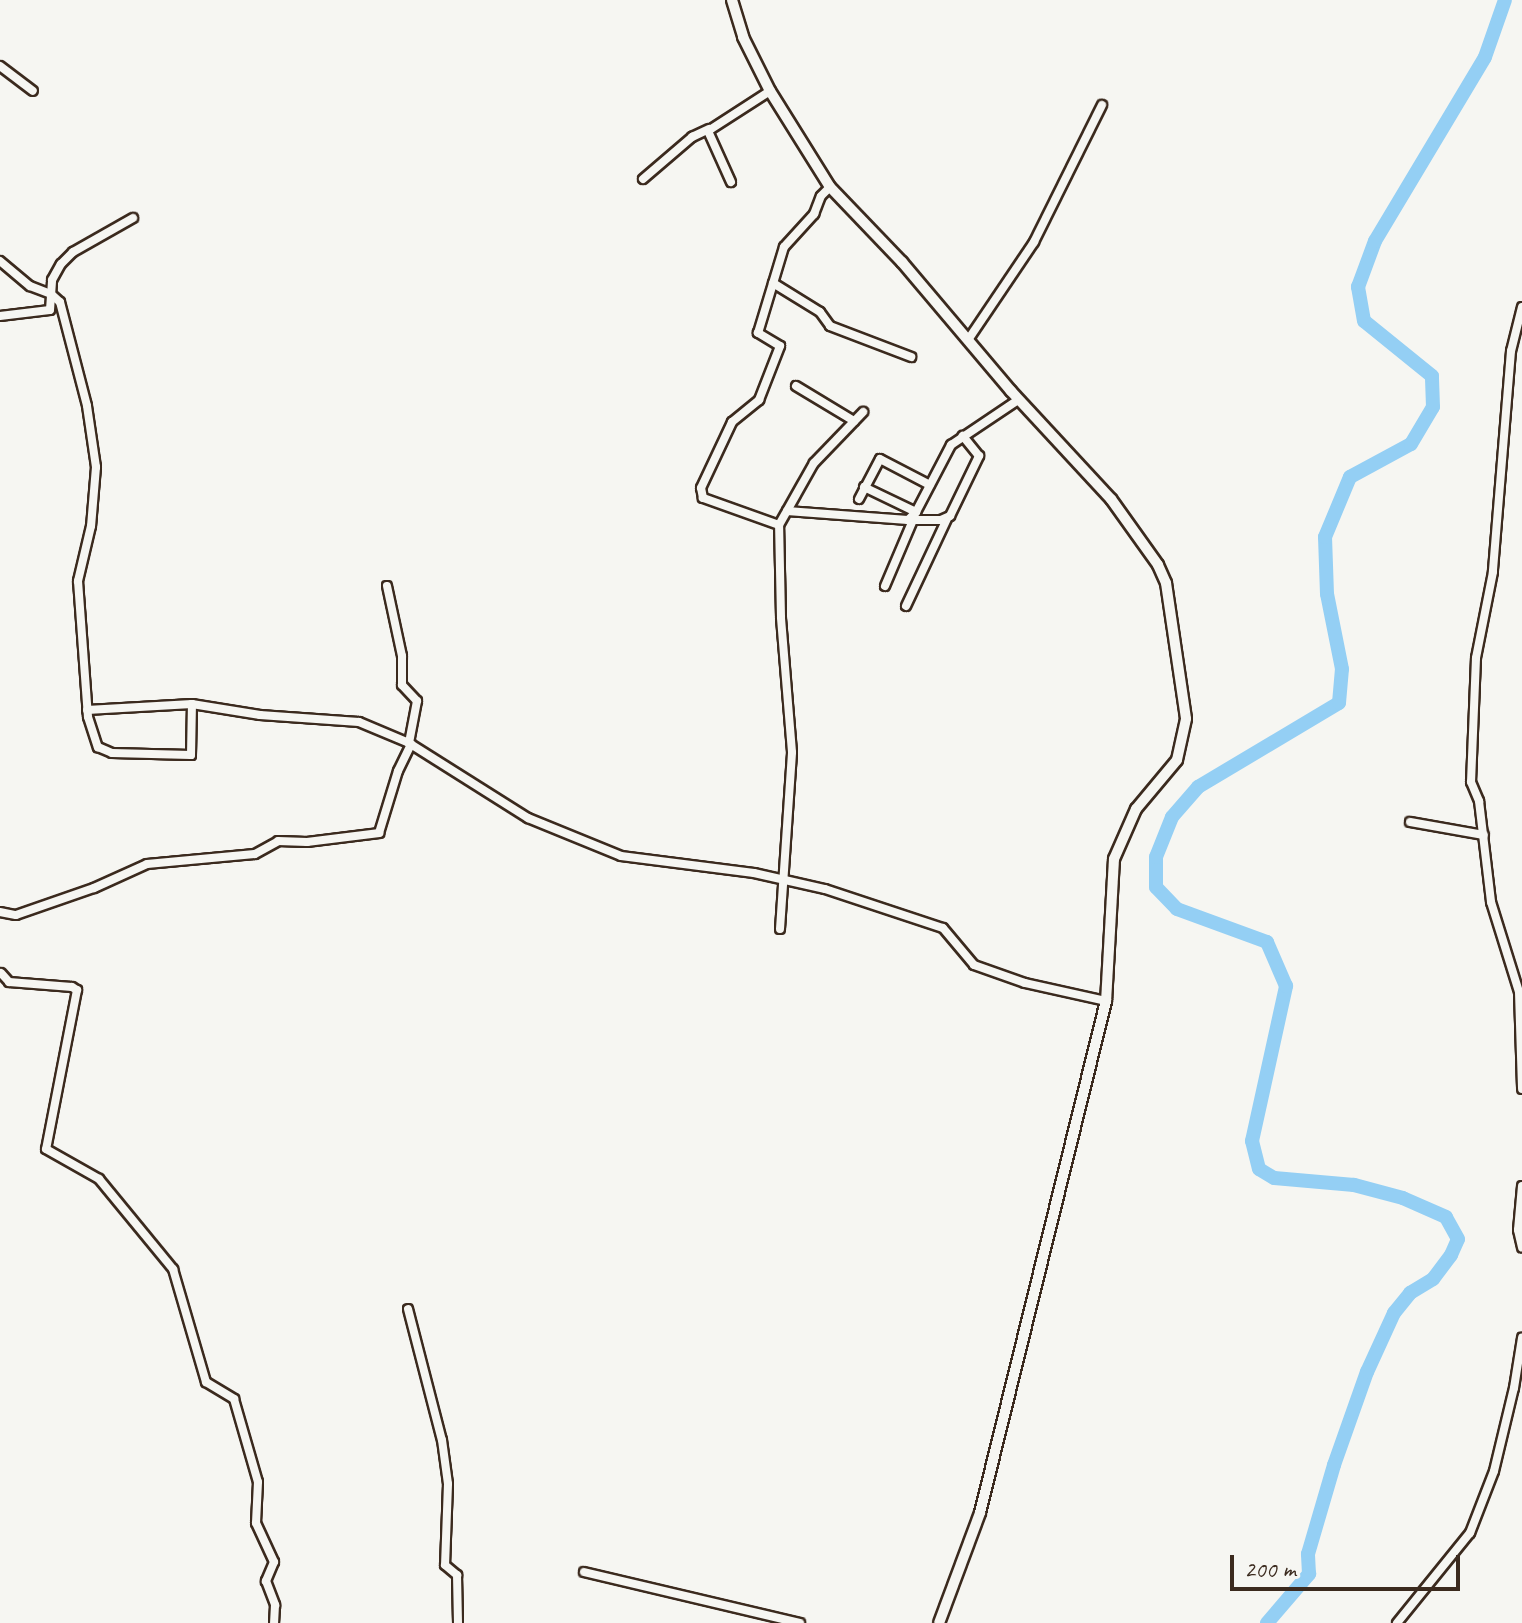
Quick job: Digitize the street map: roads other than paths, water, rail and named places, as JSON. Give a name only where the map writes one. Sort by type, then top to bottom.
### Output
[{"type":"street","points":[[732,0],[743,37],[770,91],[830,187],[902,262],[1018,400],[1111,499],[1158,565],[1166,583],[1186,719],[1177,760],[1136,809],[1114,859],[1106,1001],[980,1513],[939,1623]]},
{"type":"street","points":[[0,66],[33,91]]},
{"type":"street","points":[[643,179],[692,137],[770,91]]},
{"type":"street","points":[[968,340],[1034,242],[1102,105]]},
{"type":"street","points":[[709,129],[709,137],[731,182]]},
{"type":"street","points":[[779,525],[700,494],[732,422],[759,400],[780,346],[758,333],[784,247],[814,214],[821,196],[830,187]]},
{"type":"street","points":[[0,316],[47,312],[52,307],[52,280],[73,252],[133,218]]},
{"type":"street","points":[[0,261],[30,286],[51,294],[60,302],[87,406],[96,467],[91,526],[78,581],[87,710],[96,744],[105,751],[191,755],[192,704]]},
{"type":"street","points":[[773,283],[820,312],[830,326],[911,357]]},
{"type":"street","points":[[1522,307],[1511,351],[1493,572],[1476,658],[1471,782],[1479,801],[1491,902],[1519,992],[1522,1089]]},
{"type":"street","points":[[796,386],[854,421]]},
{"type":"street","points":[[885,586],[912,517],[949,447],[1018,400]]},
{"type":"street","points":[[780,929],[781,878],[792,752],[781,617],[779,525],[814,463],[863,412]]},
{"type":"street","points":[[906,606],[979,458],[979,451],[963,436]]},
{"type":"street","points":[[859,499],[880,459],[930,485]]},
{"type":"street","points":[[864,487],[912,517]]},
{"type":"street","points":[[787,511],[947,519]]},
{"type":"street","points":[[0,912],[16,915],[94,888],[147,864],[255,854],[278,841],[307,842],[379,833],[410,743],[417,701],[402,685],[402,656],[387,586]]},
{"type":"street","points":[[87,710],[192,704],[260,715],[359,722],[410,743],[528,818],[621,856],[781,878],[937,925],[974,965],[1106,1001]]},
{"type":"street","points":[[1410,822],[1484,835]]},
{"type":"street","points":[[1,973],[9,982],[77,990],[49,1122],[46,1151],[99,1179],[173,1269],[206,1382],[234,1399],[258,1482],[256,1523],[274,1562],[266,1581],[275,1605],[274,1623]]},
{"type":"street","points":[[1522,1186],[1518,1230],[1522,1248]]},
{"type":"street","points":[[408,1309],[442,1440],[448,1484],[445,1565],[457,1575],[458,1623]]},
{"type":"street","points":[[1397,1623],[1473,1526],[1494,1471],[1522,1338]]},
{"type":"street","points":[[584,1572],[800,1623]]},
{"type":"waterway","points":[[1267,1623],[1309,1574],[1308,1554],[1334,1465],[1367,1372],[1394,1313],[1410,1293],[1433,1279],[1451,1255],[1458,1239],[1446,1217],[1403,1198],[1354,1185],[1274,1178],[1259,1169],[1252,1141],[1286,986],[1267,942],[1177,909],[1156,887],[1156,857],[1172,817],[1198,787],[1339,703],[1342,669],[1327,594],[1325,537],[1350,477],[1411,444],[1433,407],[1432,376],[1364,321],[1358,287],[1375,241],[1485,57],[1505,0]]}]
